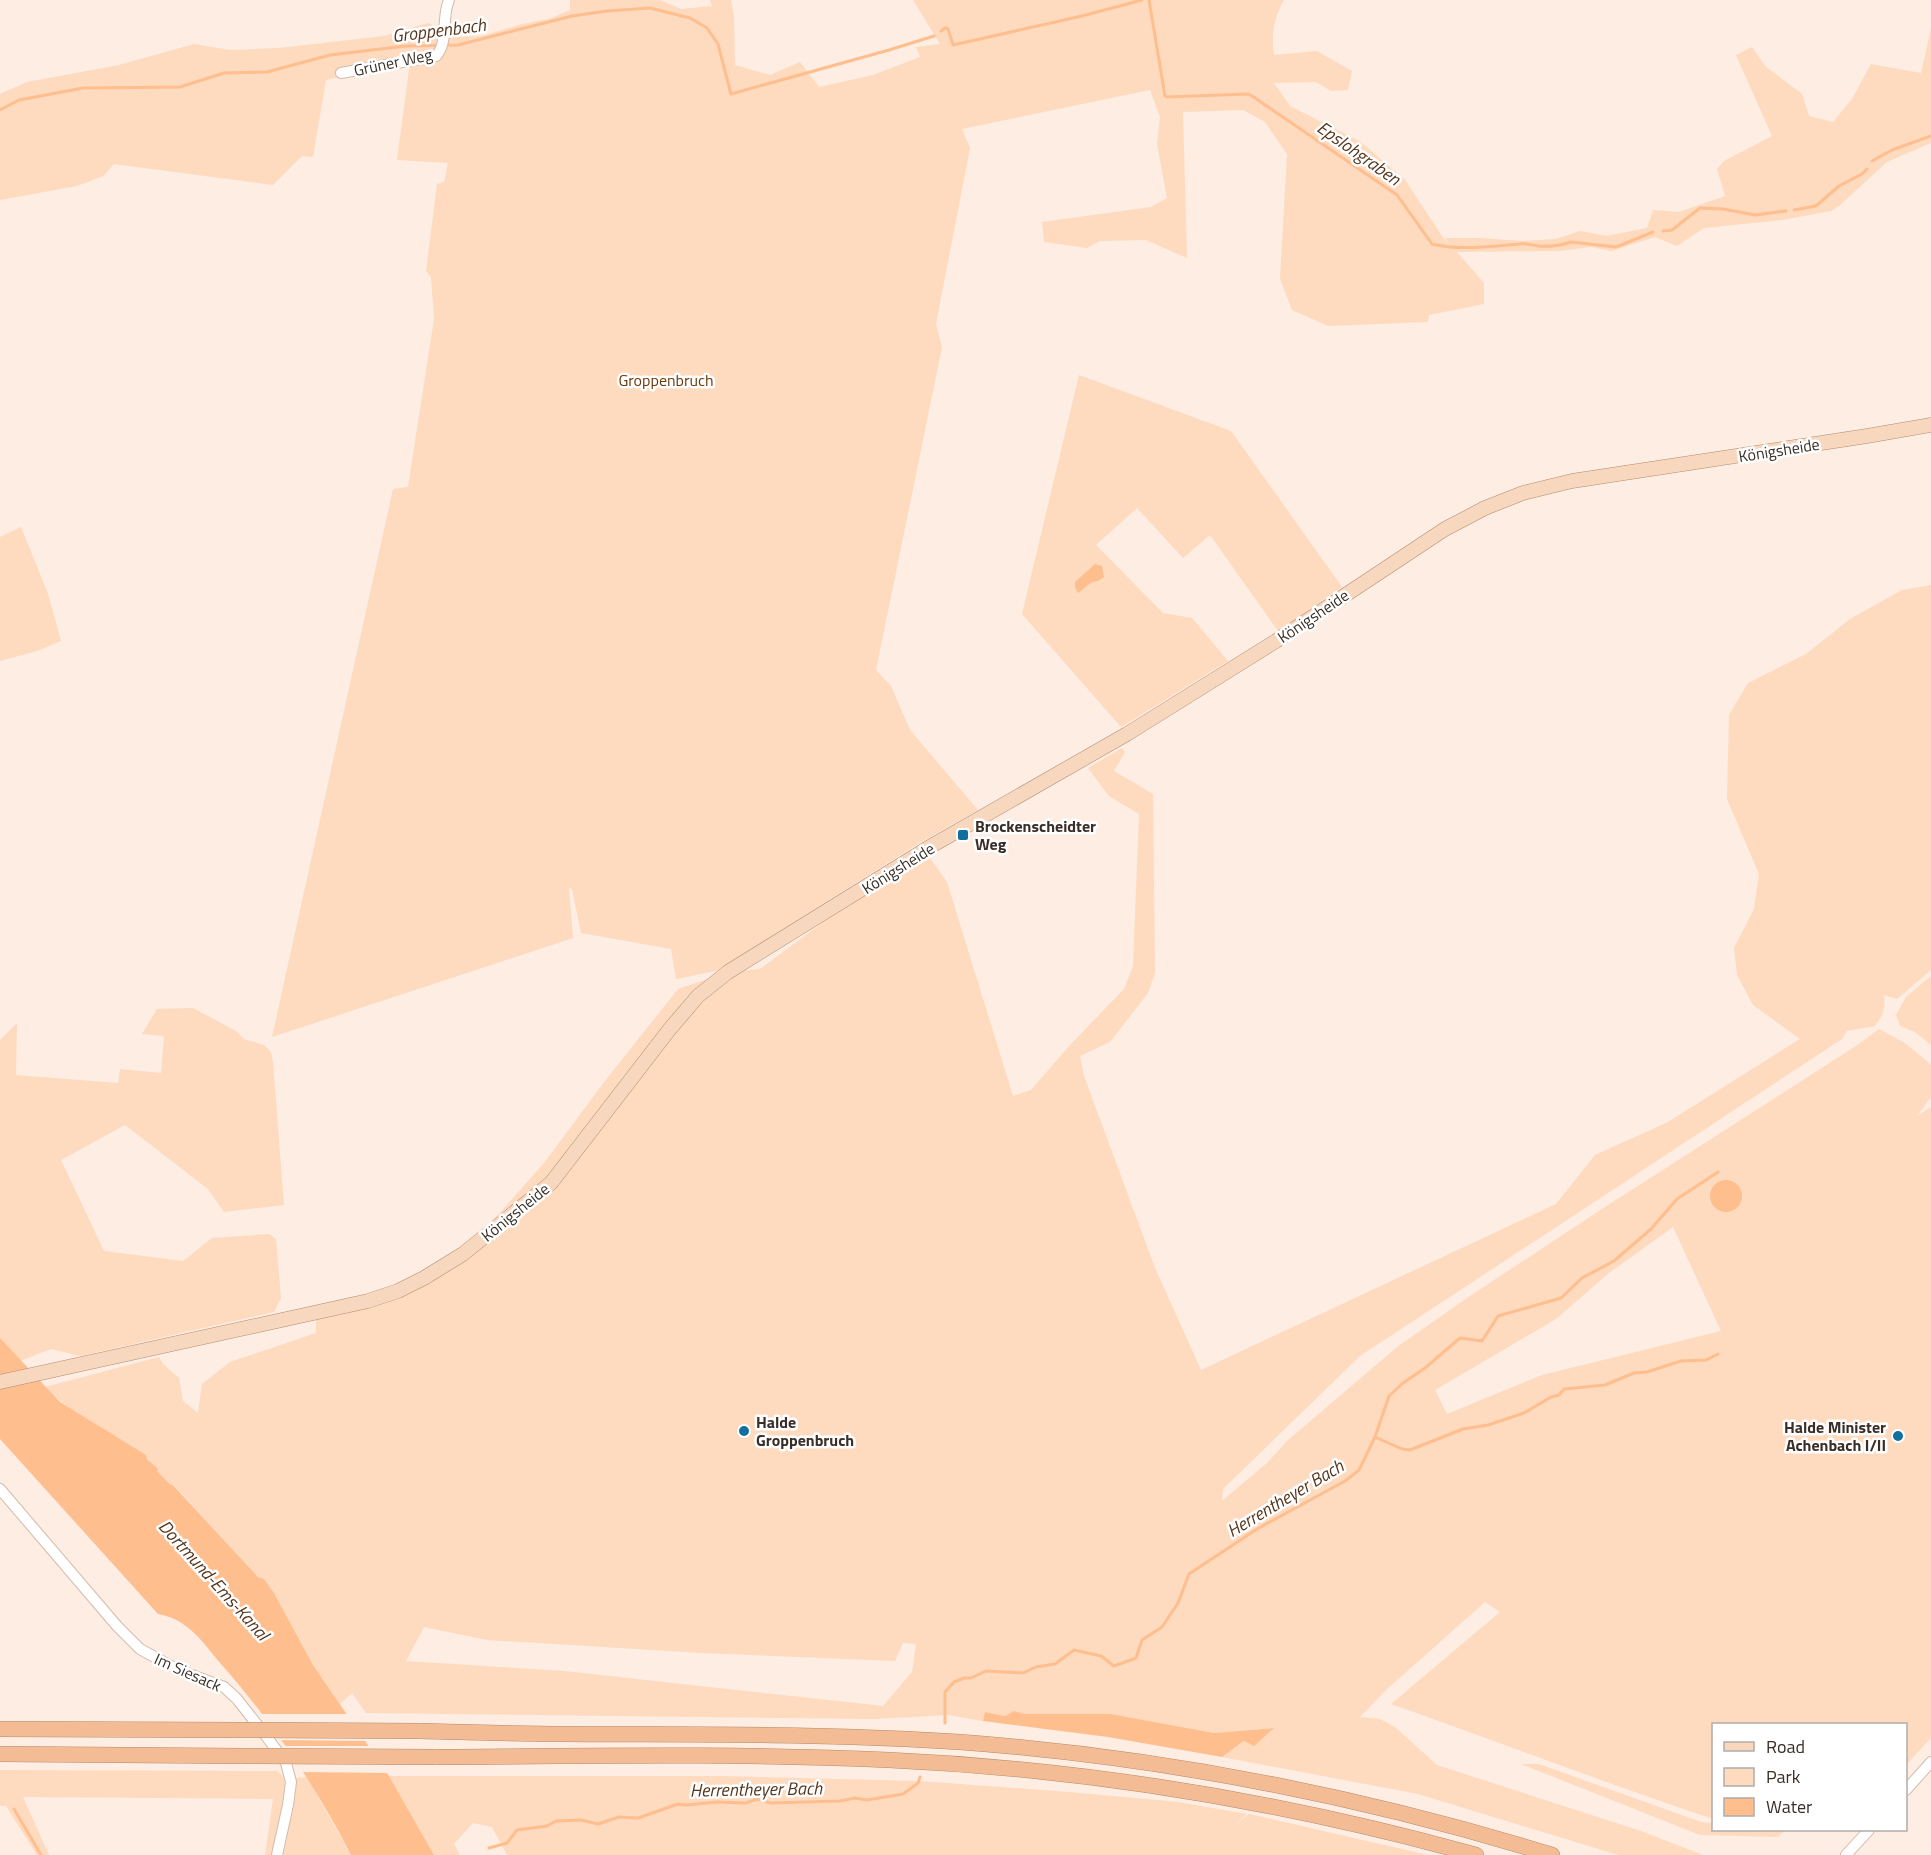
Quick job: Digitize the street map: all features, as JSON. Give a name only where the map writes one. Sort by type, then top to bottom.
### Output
[{"type":"highway","points":[[0,1730],[420,1731],[861,1737],[1028,1749],[1149,1763],[1335,1798],[1456,1827],[1552,1855]]},
{"type":"highway","points":[[0,1754],[848,1758],[1015,1769],[1125,1782],[1260,1804],[1390,1832],[1476,1855]]},
{"type":"main road","name":"Königsheide","points":[[0,1382],[369,1300],[398,1292],[424,1278],[463,1254],[551,1183],[669,1030],[698,996],[728,972],[933,845],[1127,734],[1276,641],[1445,529],[1485,508],[1523,493],[1572,481],[1931,425]]},
{"type":"street","name":"Grüner Weg","points":[[341,73],[436,56],[442,43],[449,0]]},
{"type":"street","name":"Im Siesack","points":[[0,1489],[117,1626],[140,1649],[178,1670],[224,1687],[237,1699],[286,1763],[291,1782],[277,1855]]},
{"type":"street","points":[[1907,1788],[1931,1762]]},
{"type":"street","points":[[1846,1855],[1868,1831]]},
{"type":"green space","name":"Groppenbruch","points":[[570,0],[660,0],[681,9],[712,6],[710,0],[731,0],[734,17],[735,65],[770,75],[800,62],[819,87],[873,75],[920,57],[916,47],[940,44],[913,0],[1284,0],[1274,26],[1274,55],[1317,51],[1352,71],[1348,90],[1331,91],[1316,82],[1274,83],[1290,106],[1361,142],[1405,180],[1449,245],[1445,238],[1522,241],[1556,239],[1580,231],[1606,236],[1647,228],[1653,210],[1679,212],[1725,196],[1717,169],[1724,161],[1772,136],[1736,55],[1752,47],[1765,66],[1802,94],[1809,116],[1833,122],[1852,99],[1871,64],[1921,73],[1931,28],[1931,143],[1887,162],[1831,211],[1782,220],[1704,228],[1677,246],[1655,237],[1611,251],[1591,247],[1559,251],[1457,252],[1484,283],[1484,304],[1429,315],[1428,322],[1328,326],[1292,310],[1280,279],[1287,154],[1265,122],[1243,110],[1183,112],[1187,258],[1146,240],[1100,241],[1087,248],[1044,242],[1042,222],[1151,207],[1167,198],[1157,144],[1160,117],[1150,90],[962,129],[970,148],[936,324],[942,347],[876,670],[891,686],[910,730],[978,810],[921,842],[716,971],[676,979],[671,949],[581,933],[572,889],[569,888],[573,938],[272,1037],[393,489],[408,487],[434,319],[431,277],[426,271],[437,184],[444,182],[448,163],[397,160],[410,62],[326,80],[313,157],[302,156],[273,185],[114,164],[103,176],[77,186],[0,200],[0,94],[27,82],[119,65],[194,44],[230,50],[279,48],[384,36],[428,23],[457,37],[482,36],[549,19],[570,10]]},
{"type":"green space","points":[[1079,375],[1231,431],[1342,587],[1278,631],[1210,535],[1183,558],[1137,508],[1096,545],[1163,613],[1192,618],[1228,661],[1121,727],[1022,614]]},
{"type":"green space","points":[[21,527],[48,594],[61,641],[37,651],[0,661],[0,537]]},
{"type":"green space","points":[[1931,585],[1931,970],[1897,999],[1884,995],[1883,1011],[1875,1026],[1847,1031],[1842,1039],[1360,1356],[1223,1489],[1222,1501],[1268,1462],[1287,1441],[1397,1347],[1602,1209],[1879,1029],[1905,1043],[1931,1065],[1931,1097],[1917,1116],[1931,1107],[1931,1738],[1907,1764],[1907,1723],[1712,1723],[1712,1819],[1391,1704],[1500,1612],[1485,1602],[1386,1690],[1360,1717],[1380,1719],[1395,1727],[1437,1765],[1641,1831],[1703,1855],[1618,1855],[1418,1794],[1222,1757],[1245,1741],[1273,1728],[1214,1733],[1111,1714],[1025,1714],[1014,1711],[1006,1716],[985,1712],[983,1721],[948,1715],[875,1719],[366,1713],[352,1693],[340,1704],[313,1665],[264,1579],[258,1577],[173,1484],[171,1485],[156,1470],[146,1455],[80,1416],[45,1387],[159,1357],[163,1364],[179,1378],[183,1401],[198,1413],[202,1384],[230,1362],[316,1333],[316,1317],[371,1308],[431,1283],[461,1257],[544,1163],[678,989],[728,972],[760,969],[826,920],[928,855],[947,882],[1013,1096],[1031,1090],[1124,989],[1133,966],[1139,814],[1109,796],[1088,768],[1122,748],[1125,752],[1114,771],[1153,794],[1155,973],[1148,993],[1110,1042],[1080,1056],[1084,1076],[1155,1268],[1201,1370],[1556,1204],[1595,1155],[1668,1122],[1800,1039],[1753,1005],[1737,975],[1734,948],[1754,909],[1759,874],[1727,799],[1729,715],[1748,683],[1806,654],[1850,619],[1902,590]],"holes":[[[1673,1227],[1721,1331],[1542,1375],[1447,1414],[1435,1390],[1556,1319],[1609,1273]],[[424,1627],[487,1640],[702,1653],[895,1661],[903,1643],[916,1644],[912,1672],[883,1706],[564,1671],[406,1661]]]},
{"type":"green space","points":[[1931,976],[1931,1045],[1915,1032],[1900,1026],[1896,1015],[1906,997]]},
{"type":"green space","points":[[193,1008],[236,1031],[244,1039],[264,1045],[271,1052],[284,1205],[224,1212],[208,1189],[125,1125],[61,1160],[104,1251],[183,1261],[212,1238],[269,1234],[276,1239],[281,1298],[274,1312],[80,1356],[51,1349],[20,1361],[0,1338],[0,1040],[17,1023],[16,1075],[118,1083],[120,1069],[161,1073],[164,1036],[142,1034],[157,1009]]},
{"type":"green space","points":[[1521,1764],[1539,1764],[1701,1822],[1712,1823],[1712,1831],[1785,1831],[1778,1837],[1700,1835]]},
{"type":"green space","points":[[0,1770],[277,1771],[286,1779],[307,1777],[351,1855],[265,1855],[273,1799],[23,1797],[49,1855],[37,1855],[6,1806],[0,1806]]},
{"type":"green space","points":[[389,1776],[721,1776],[919,1781],[1069,1792],[1178,1802],[1247,1814],[1234,1826],[1249,1814],[1428,1855],[507,1855],[492,1827],[473,1823],[454,1844],[460,1855],[434,1855]]},
{"type":"water","points":[[1095,564],[1102,566],[1104,577],[1092,582],[1078,593],[1075,582]]},
{"type":"water","points":[[1726,1180],[1738,1184],[1742,1196],[1738,1208],[1726,1212],[1714,1208],[1710,1196],[1714,1184]]},
{"type":"water","name":"Dortmund-Ems-Kanal","points":[[0,1338],[60,1402],[146,1455],[147,1459],[158,1469],[157,1471],[172,1484],[258,1577],[264,1579],[313,1665],[389,1776],[434,1855],[351,1855],[323,1804],[292,1755],[208,1648],[194,1632],[180,1622],[158,1614],[0,1439]]},
{"type":"water","points":[[1014,1711],[1025,1714],[1111,1714],[1214,1733],[1274,1728],[1254,1746],[1244,1741],[1222,1757],[1108,1737],[983,1721],[985,1712],[1005,1716]]},
{"type":"pier","points":[[259,1714],[351,1714],[369,1741],[278,1740]]},
{"type":"pier","points":[[282,1746],[372,1746],[390,1773],[300,1772]]},
{"type":"waterway","name":"Groppenbach","points":[[941,31],[948,29],[953,45],[1142,0]]},
{"type":"waterway","name":"Epslohgraben","points":[[1149,0],[1165,96],[1248,94],[1252,96],[1397,195],[1432,244],[1465,248],[1522,244],[1546,246],[1571,242],[1616,247],[1653,232]]},
{"type":"waterway","name":"Groppenbach","points":[[0,110],[19,100],[83,88],[180,87],[224,73],[267,72],[330,55],[406,46],[458,45],[572,16],[607,11],[650,8],[690,18],[707,28],[718,44],[731,94],[934,36]]},
{"type":"waterway","name":"Epslohgraben","points":[[1872,161],[1892,150],[1931,136]]},
{"type":"waterway","name":"Epslohgraben","points":[[1794,210],[1816,206],[1839,186],[1867,169]]},
{"type":"waterway","name":"Epslohgraben","points":[[1663,231],[1672,230],[1700,208],[1723,209],[1755,215],[1786,211]]},
{"type":"waterway","name":"Herrentheyer Bach","points":[[945,1723],[945,1692],[954,1682],[964,1678],[971,1678],[986,1671],[1023,1673],[1036,1667],[1055,1664],[1074,1650],[1101,1656],[1114,1666],[1136,1658],[1142,1640],[1162,1627],[1178,1603],[1189,1574],[1257,1529],[1345,1481],[1359,1470],[1375,1437],[1389,1396],[1403,1383],[1425,1368],[1460,1338],[1482,1341],[1498,1316],[1561,1298],[1582,1278],[1614,1261],[1651,1229],[1677,1199],[1718,1172]]},
{"type":"waterway","points":[[1375,1437],[1402,1449],[1410,1450],[1463,1429],[1488,1425],[1524,1413],[1551,1397],[1559,1395],[1564,1389],[1605,1385],[1634,1373],[1647,1372],[1681,1361],[1706,1360],[1718,1354]]},
{"type":"waterway","name":"Herrentheyer Bach","points":[[489,1848],[507,1843],[517,1830],[547,1826],[556,1821],[581,1820],[598,1824],[619,1817],[638,1818],[678,1804],[746,1803],[757,1799],[771,1803],[840,1801],[855,1798],[867,1800],[903,1794],[918,1783],[920,1777]]},
{"type":"waterway","points":[[14,1809],[41,1855]]},
{"type":"place","name":"Brockenscheidter Weg","points":[[963,835]]},
{"type":"place","name":"Halde Groppenbruch","points":[[744,1431]]},
{"type":"place","name":"Halde Minister Achenbach I/II","points":[[1898,1436]]}]
